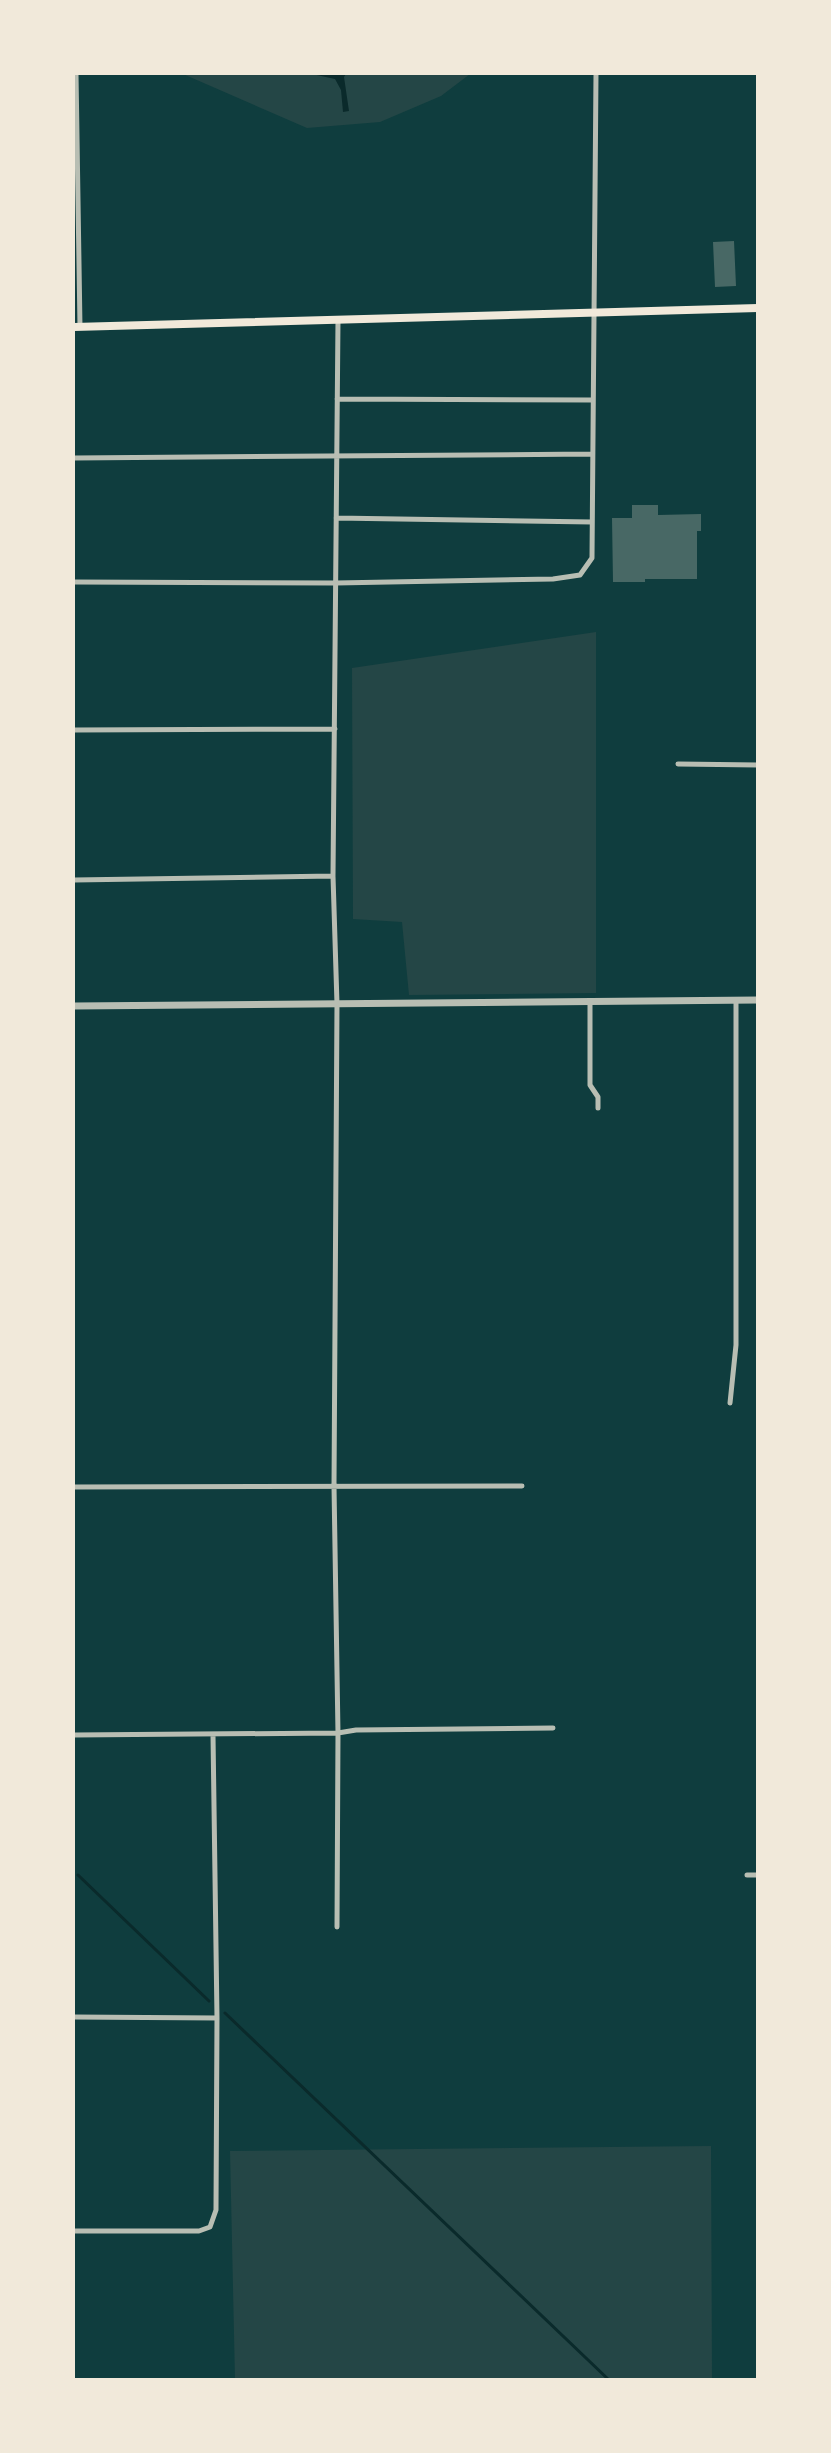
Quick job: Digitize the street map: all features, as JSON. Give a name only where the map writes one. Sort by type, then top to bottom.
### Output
[{"type":"main road","points":[[76,327],[758,308]]},
{"type":"street","points":[[76,74],[76,327]]},
{"type":"street","points":[[74,582],[336,583],[553,579],[579,575],[592,558],[596,74]]},
{"type":"street","points":[[337,1927],[338,1733],[334,1486],[337,1004],[333,876],[338,320]]},
{"type":"street","points":[[337,399],[592,400]]},
{"type":"street","points":[[74,458],[592,454]]},
{"type":"street","points":[[336,518],[592,522]]},
{"type":"street","points":[[74,730],[334,729]]},
{"type":"street","points":[[678,764],[758,765]]},
{"type":"street","points":[[74,880],[333,876]]},
{"type":"street","points":[[730,1403],[736,1345],[736,1000]]},
{"type":"street","points":[[74,1006],[758,1000]]},
{"type":"street","points":[[590,1001],[590,1085],[598,1097],[598,1107]]},
{"type":"street","points":[[74,1487],[522,1486]]},
{"type":"street","points":[[74,1735],[213,1735],[338,1733],[356,1730],[553,1728]]},
{"type":"street","points":[[74,2231],[199,2231],[210,2227],[216,2210],[217,2018],[213,1735]]},
{"type":"street","points":[[747,1875],[758,1875]]},
{"type":"street","points":[[74,2017],[217,2018]]},
{"type":"shaded area","points":[[183,74],[470,74],[441,96],[380,122],[307,128]]},
{"type":"shaded area","points":[[312,74],[346,74],[344,77],[349,111],[343,112],[341,90],[335,79]]},
{"type":"shaded area","points":[[596,632],[596,993],[409,995],[402,922],[353,919],[352,668]]},
{"type":"shaded area","points":[[711,2146],[712,2379],[235,2379],[230,2151]]},
{"type":"building","points":[[734,241],[736,286],[715,287],[713,242]]},
{"type":"building","points":[[632,505],[658,505],[658,515],[701,514],[701,531],[697,531],[697,579],[645,579],[645,582],[613,582],[612,518],[632,518]]},
{"type":"waterway","points":[[78,1875],[209,2001]]},
{"type":"waterway","points":[[225,2013],[609,2380]]}]
